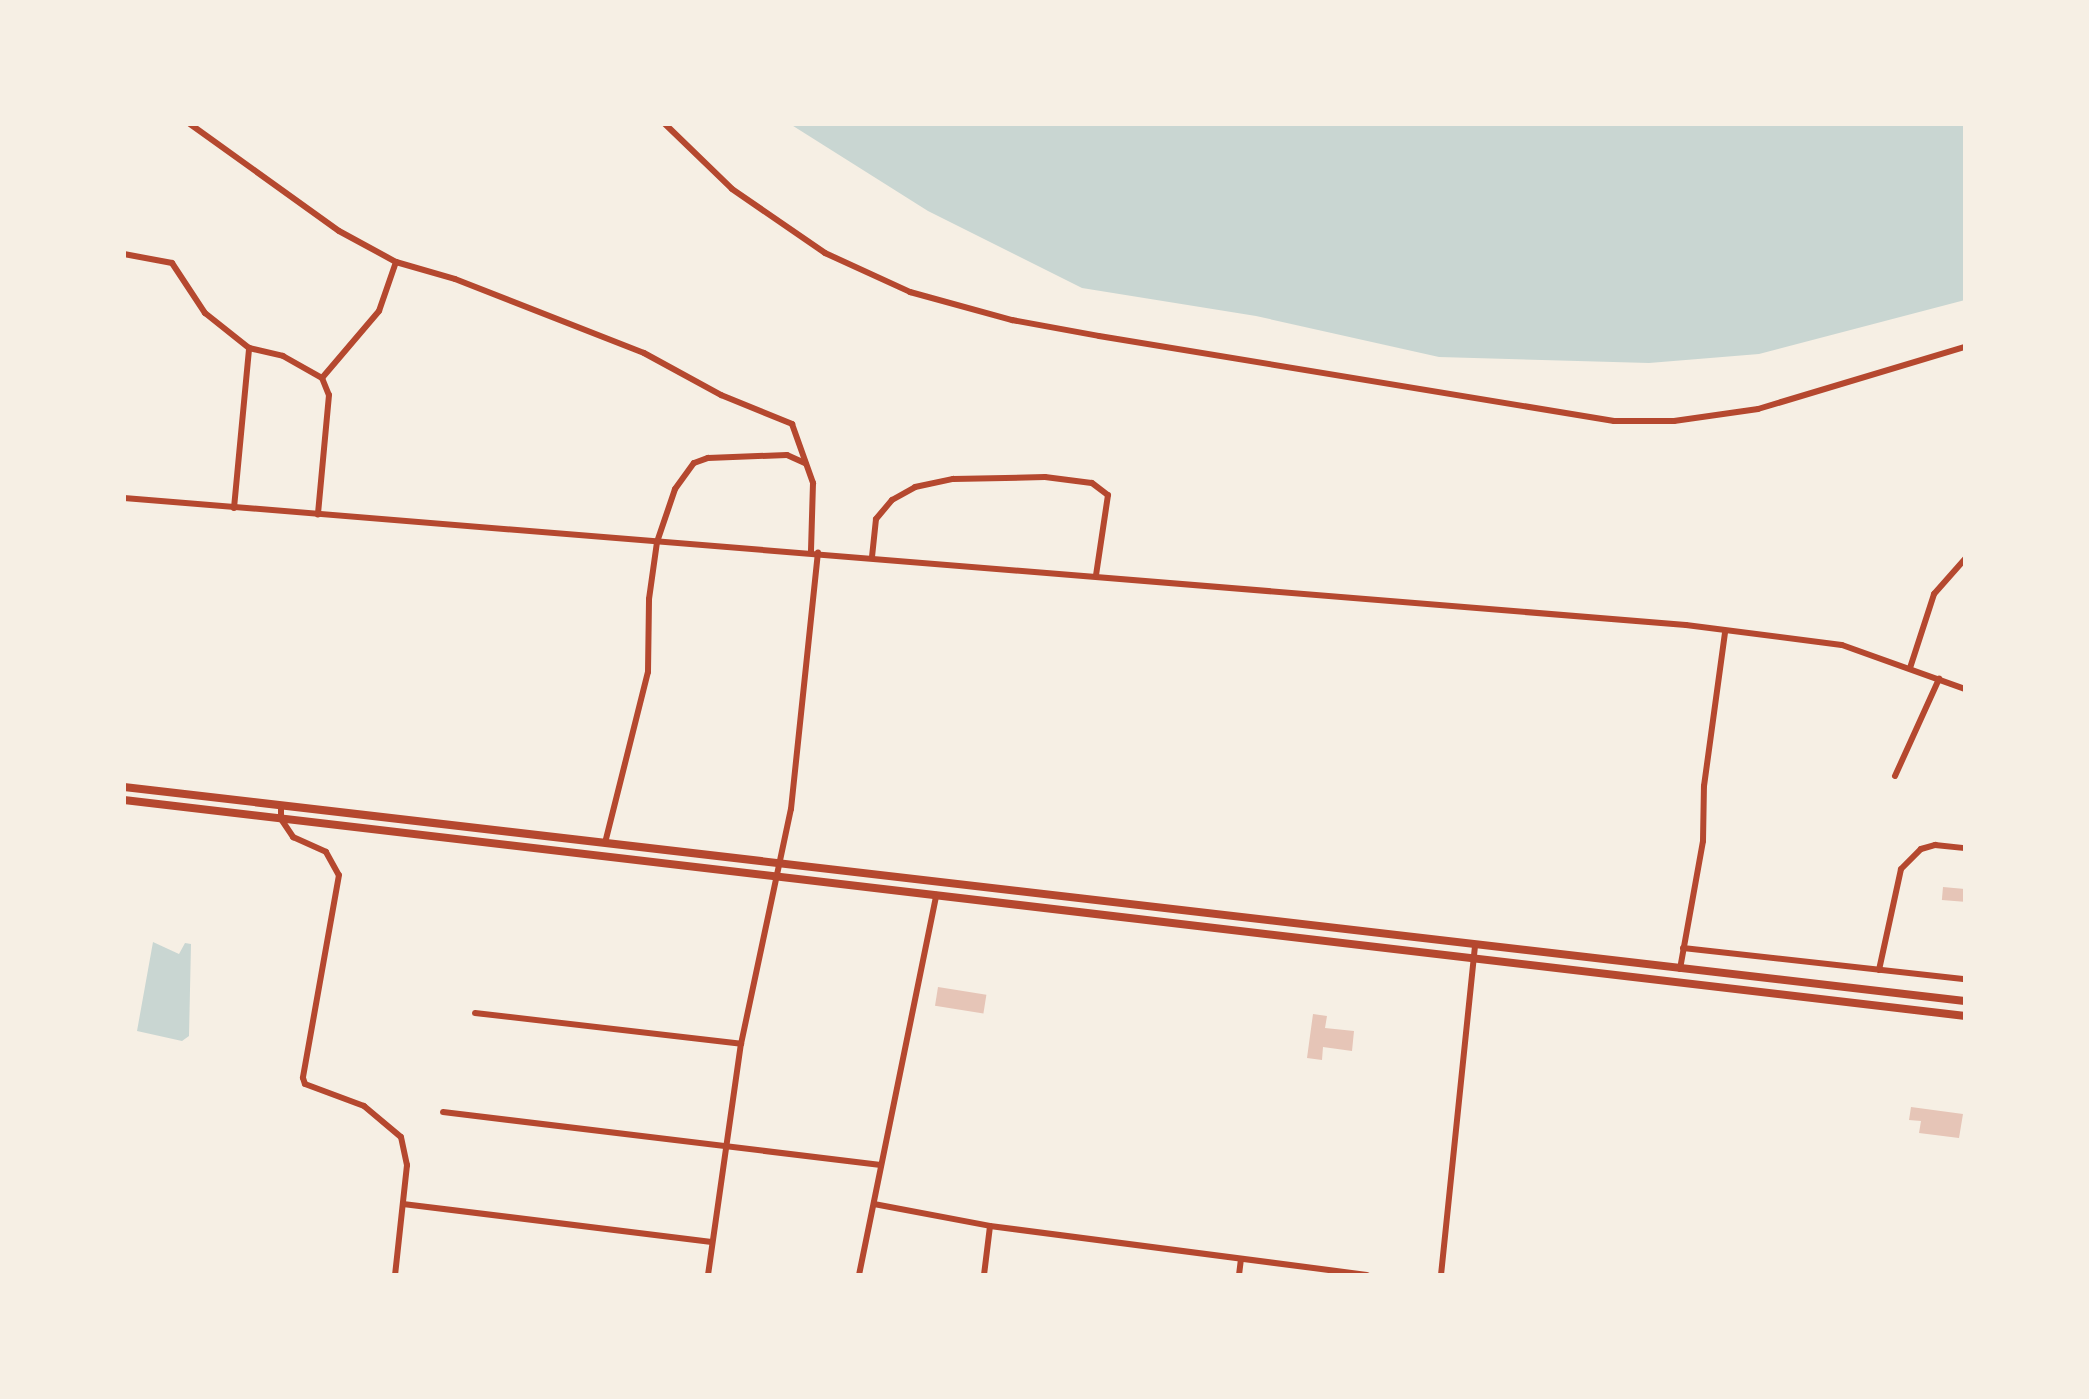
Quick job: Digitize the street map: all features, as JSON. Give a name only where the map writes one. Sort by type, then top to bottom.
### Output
[{"type":"main road","points":[[124,787],[1965,1001]]},
{"type":"main road","points":[[124,800],[1965,1016]]},
{"type":"street","points":[[190,124],[339,231],[396,262],[455,279],[644,353],[721,395],[778,416],[800,436],[813,483],[814,552],[793,795],[741,1044],[708,1275]]},
{"type":"street","points":[[665,124],[732,189],[825,253],[910,292],[1012,320],[1162,347],[1614,421],[1674,421],[1758,409],[1965,347]]},
{"type":"street","points":[[124,254],[172,263],[205,313],[249,348],[283,356],[322,378],[329,395],[318,514]]},
{"type":"street","points":[[322,378],[379,311],[396,262]]},
{"type":"street","points":[[234,508],[249,348]]},
{"type":"street","points":[[605,843],[648,672],[649,599],[657,542],[675,489],[694,463],[750,454],[787,455],[805,463]]},
{"type":"street","points":[[872,557],[876,519],[892,500],[915,487],[953,479],[1045,477],[1092,483],[1108,495],[1096,575]]},
{"type":"street","points":[[124,498],[1096,575],[1725,632],[1842,645],[1965,689]]},
{"type":"street","points":[[1910,668],[1934,594],[1965,559]]},
{"type":"street","points":[[1680,969],[1703,841],[1704,786],[1725,632]]},
{"type":"street","points":[[1895,776],[1939,679]]},
{"type":"street","points":[[281,805],[281,819],[297,841],[333,858],[339,875],[303,1078],[305,1084],[364,1106],[401,1137],[407,1165],[395,1275]]},
{"type":"street","points":[[1879,970],[1901,869],[1921,849],[1965,848]]},
{"type":"street","points":[[859,1275],[936,895]]},
{"type":"street","points":[[1441,1275],[1475,946]]},
{"type":"street","points":[[1683,948],[1965,979]]},
{"type":"street","points":[[475,1013],[741,1044]]},
{"type":"street","points":[[443,1112],[724,1149],[881,1165]]},
{"type":"street","points":[[403,1204],[712,1242]]},
{"type":"street","points":[[874,1204],[990,1226],[1367,1275]]},
{"type":"street","points":[[984,1275],[990,1226]]},
{"type":"street","points":[[1239,1275],[1241,1259]]},
{"type":"shaded area","points":[[790,124],[1965,124],[1965,300],[1759,354],[1649,363],[1439,357],[1256,316],[1082,288],[928,211]]},
{"type":"shaded area","points":[[153,942],[179,954],[185,943],[191,944],[189,1036],[182,1041],[137,1031]]},
{"type":"building","points":[[1943,887],[1965,889],[1964,902],[1942,900]]},
{"type":"building","points":[[938,987],[986,995],[983,1013],[935,1006]]},
{"type":"building","points":[[1313,1014],[1327,1016],[1325,1028],[1354,1031],[1352,1051],[1323,1047],[1322,1060],[1307,1058]]},
{"type":"building","points":[[1911,1107],[1963,1114],[1959,1138],[1919,1133],[1921,1121],[1909,1120]]}]
